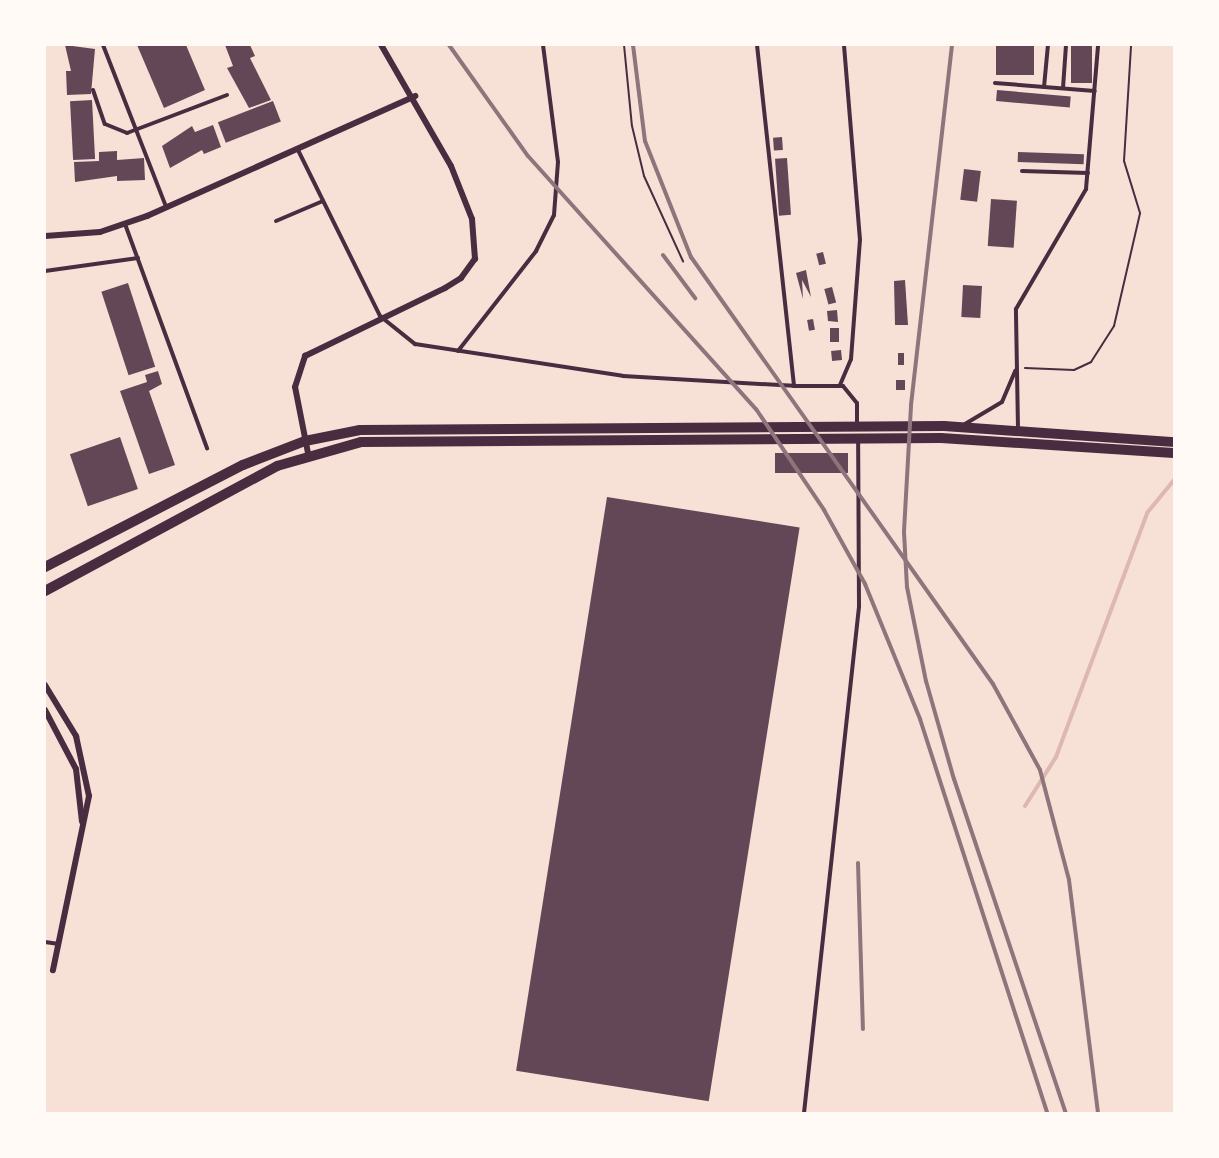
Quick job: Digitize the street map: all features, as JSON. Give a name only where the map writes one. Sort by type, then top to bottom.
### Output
[{"type":"main road","points":[[45,567],[209,481],[305,441],[406,428],[956,427],[1174,442]]},
{"type":"main road","points":[[1020,430],[1021,442]]},
{"type":"main road","points":[[45,591],[174,518],[308,453],[361,442],[422,439],[1021,442],[1174,453]]},
{"type":"street","points":[[308,453],[295,394],[299,365],[312,348],[461,278],[476,259],[472,219],[415,96],[381,45]]},
{"type":"street","points":[[45,236],[80,235],[125,224],[166,208],[415,96]]},
{"type":"street","points":[[45,685],[76,736],[85,766],[89,796],[53,970]]},
{"type":"street","points":[[45,710],[76,769],[82,834]]},
{"type":"lane","points":[[103,45],[166,208]]},
{"type":"lane","points":[[458,351],[536,251],[557,199],[559,173],[543,45]]},
{"type":"lane","points":[[757,45],[794,386]]},
{"type":"lane","points":[[840,385],[851,359],[860,240],[844,45]]},
{"type":"lane","points":[[1044,87],[1048,45]]},
{"type":"lane","points":[[1063,88],[1066,45]]},
{"type":"lane","points":[[1020,430],[1016,368],[1016,309],[1023,291],[1076,212],[1088,173],[1098,45]]},
{"type":"lane","points":[[995,83],[1095,91]]},
{"type":"lane","points":[[93,90],[105,124],[138,132],[227,94]]},
{"type":"lane","points":[[297,148],[380,316],[415,344],[685,383],[840,385],[857,403],[859,607],[804,1113]]},
{"type":"lane","points":[[1022,171],[1088,173]]},
{"type":"lane","points":[[276,221],[323,201]]},
{"type":"lane","points":[[125,224],[207,448]]},
{"type":"lane","points":[[45,271],[138,258]]},
{"type":"lane","points":[[956,427],[1002,402],[1016,368]]},
{"type":"lane","points":[[45,942],[59,944]]},
{"type":"path","points":[[624,45],[632,126],[644,176],[684,261]]},
{"type":"path","points":[[1016,368],[1074,370],[1091,362],[1114,326],[1140,213],[1124,161],[1131,45]]},
{"type":"building","points":[[65,45],[95,49],[91,94],[67,95],[66,71],[71,71]]},
{"type":"building","points":[[137,45],[186,45],[205,90],[164,108]]},
{"type":"building","points":[[225,45],[250,45],[255,56],[250,58],[271,100],[249,108],[227,68],[233,66]]},
{"type":"building","points":[[996,45],[1034,45],[1034,75],[996,75]]},
{"type":"building","points":[[1071,45],[1092,45],[1092,83],[1071,83]]},
{"type":"building","points":[[997,90],[1071,96],[1070,107],[996,101]]},
{"type":"building","points":[[92,100],[95,159],[73,160],[70,101]]},
{"type":"building","points":[[273,101],[281,122],[226,143],[218,122]]},
{"type":"building","points":[[213,125],[221,147],[204,154],[202,150],[170,168],[162,146],[192,126],[195,132]]},
{"type":"building","points":[[782,137],[783,150],[774,151],[773,138]]},
{"type":"building","points":[[117,151],[117,160],[144,158],[145,180],[117,181],[117,176],[75,182],[74,162],[99,161],[99,152]]},
{"type":"building","points":[[1018,152],[1084,154],[1084,164],[1018,162]]},
{"type":"building","points":[[787,158],[791,215],[779,216],[775,159]]},
{"type":"building","points":[[964,169],[981,171],[977,202],[960,200]]},
{"type":"building","points":[[991,199],[1017,201],[1014,248],[988,246]]},
{"type":"building","points":[[823,252],[826,264],[819,265],[816,254]]},
{"type":"building","points":[[806,270],[811,297],[802,280],[803,299],[796,273]]},
{"type":"building","points":[[905,280],[908,325],[895,325],[894,281]]},
{"type":"building","points":[[128,283],[155,367],[129,375],[101,292]]},
{"type":"building","points":[[963,285],[982,286],[980,318],[961,317]]},
{"type":"building","points":[[832,287],[836,302],[828,305],[824,289]]},
{"type":"building","points":[[837,310],[838,322],[828,321],[827,311]]},
{"type":"building","points":[[813,319],[815,330],[809,331],[807,320]]},
{"type":"building","points":[[830,328],[839,328],[839,342],[830,342]]},
{"type":"building","points":[[841,350],[842,360],[832,361],[831,351]]},
{"type":"building","points":[[898,353],[904,353],[904,365],[898,365]]},
{"type":"building","points":[[158,371],[162,384],[149,391],[175,465],[149,474],[120,391],[147,382],[145,375]]},
{"type":"building","points":[[896,380],[905,380],[905,390],[896,390]]},
{"type":"building","points":[[120,437],[138,489],[88,506],[70,454]]},
{"type":"building","points":[[775,453],[848,453],[848,473],[775,473]]},
{"type":"building","points":[[607,497],[800,528],[709,1101],[516,1071]]},
{"type":"waterway","points":[[1025,806],[1056,757],[1147,513],[1174,480]]},
{"type":"railway","points":[[449,45],[528,156],[756,409],[824,510],[865,584],[920,719],[1047,1113]]},
{"type":"railway","points":[[633,45],[645,141],[691,257],[993,684],[1040,770],[1069,880],[1098,1113]]},
{"type":"railway","points":[[952,45],[911,406],[904,532],[907,587],[926,681],[954,779],[1066,1113]]},
{"type":"railway","points":[[663,255],[695,298]]},
{"type":"railway","points":[[858,863],[863,1029]]}]
